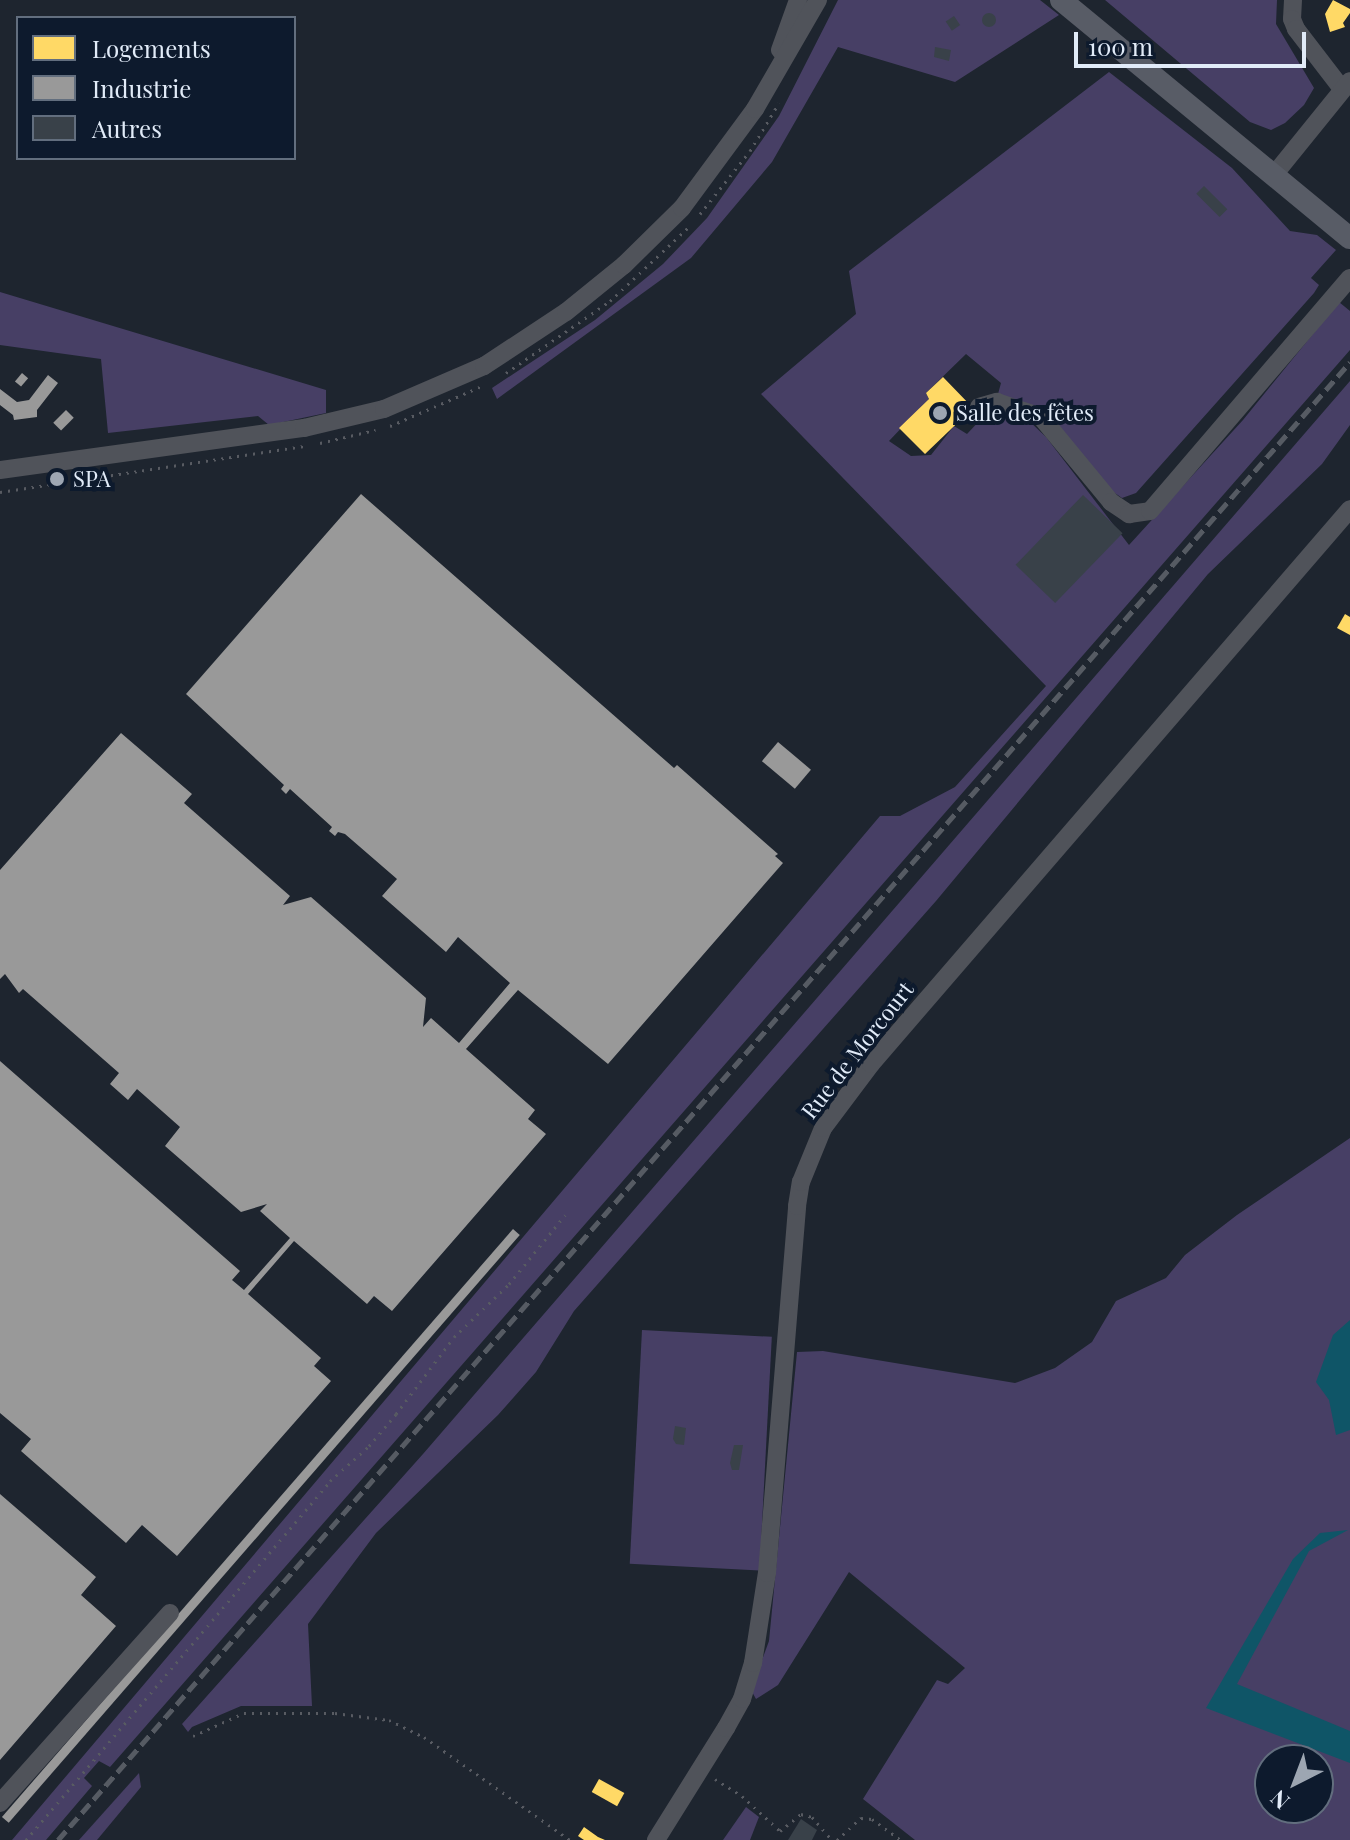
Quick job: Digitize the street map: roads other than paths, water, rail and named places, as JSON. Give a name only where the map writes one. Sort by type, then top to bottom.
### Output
[{"type":"main road","points":[[1061,0],[1350,238]]},
{"type":"street","points":[[755,109],[798,0]]},
{"type":"street","points":[[0,470],[304,428],[384,409],[458,378],[508,352],[566,312],[634,256],[682,208],[755,109],[818,0]]},
{"type":"street","points":[[1273,176],[1346,85],[1296,29],[1292,19],[1293,0]]},
{"type":"street","points":[[979,407],[997,402],[1041,417],[1111,502],[1129,514],[1150,511],[1350,278]]},
{"type":"street","name":"Rue de Morcourt","points":[[656,1840],[742,1699],[762,1616],[797,1206],[801,1182],[823,1128],[881,1053],[1350,509]]},
{"type":"street","points":[[0,1803],[170,1613]]},
{"type":"water","points":[[1350,1320],[1350,1430],[1336,1435],[1329,1400],[1316,1382],[1333,1335]]},
{"type":"water","points":[[1348,1530],[1309,1551],[1237,1684],[1350,1731],[1350,1763],[1334,1757],[1334,1744],[1300,1744],[1206,1708],[1293,1559],[1320,1533]]},
{"type":"railway","points":[[58,1840],[1350,362]]},
{"type":"place","name":"Salle des fêtes","points":[[940,413]]},
{"type":"place","name":"SPA","points":[[57,479]]}]
